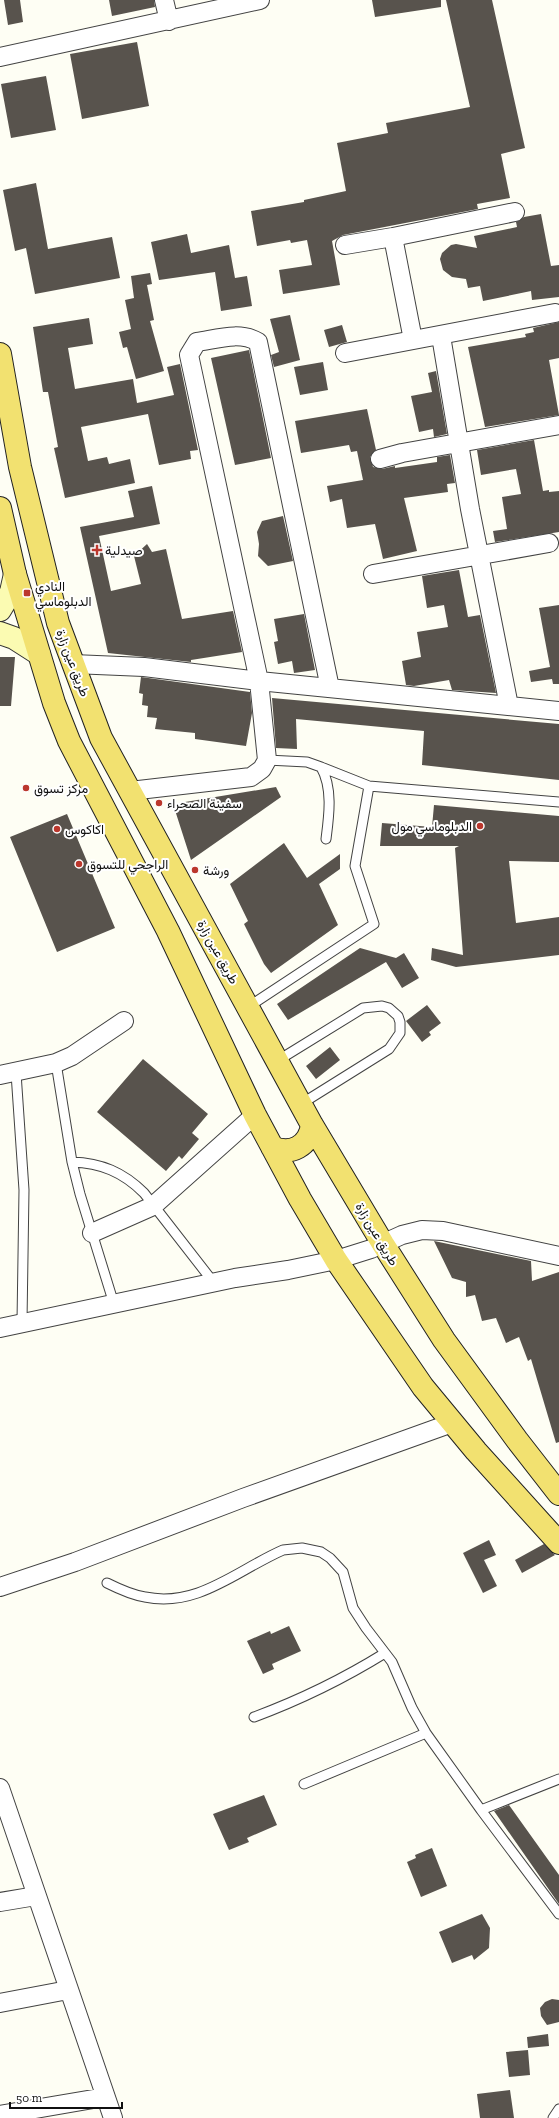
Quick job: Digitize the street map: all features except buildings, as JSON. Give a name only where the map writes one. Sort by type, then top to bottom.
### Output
[{"type":"main road","name":"طريق عين زارة","points":[[0,354],[20,467],[58,623],[101,738],[312,1125],[383,1244],[448,1346],[555,1481]]},
{"type":"main road","points":[[0,508],[15,574],[39,654],[69,741],[168,931],[255,1115],[300,1199],[336,1260],[399,1354],[452,1422],[559,1543]]},
{"type":"main road","points":[[0,610],[11,592],[15,574]]},
{"type":"main road","points":[[0,633],[14,638],[39,654]]},
{"type":"main road","points":[[272,1146],[285,1151],[299,1148],[308,1138],[312,1125]]},
{"type":"street","points":[[164,0],[169,21]]},
{"type":"street","points":[[0,57],[260,0]]},
{"type":"street","points":[[345,245],[393,237],[515,212]]},
{"type":"street","points":[[393,237],[413,340]]},
{"type":"street","points":[[346,353],[555,313]]},
{"type":"street","points":[[130,791],[251,776],[262,770],[267,760],[259,681],[189,355],[197,342],[237,336],[248,336],[258,342],[330,688]]},
{"type":"street","points":[[441,336],[478,555],[509,706]]},
{"type":"street","points":[[380,459],[402,453],[559,425]]},
{"type":"street","points":[[373,574],[548,543]]},
{"type":"street","points":[[73,664],[144,667],[259,681],[559,711]]},
{"type":"street","points":[[8,1074],[56,1063],[90,1046],[124,1020]]},
{"type":"street","points":[[92,1233],[153,1206],[255,1115]]},
{"type":"street","points":[[0,1328],[22,1322],[214,1283],[336,1260],[383,1244],[402,1235],[433,1230],[559,1256]]},
{"type":"street","points":[[0,1587],[75,1562],[452,1422]]},
{"type":"street","points":[[0,1788],[113,2118]]},
{"type":"street","points":[[0,1902],[36,1896]]},
{"type":"street","points":[[0,2003],[68,1990]]},
{"type":"street","points":[[0,2115],[105,2097]]},
{"type":"lane","points":[[267,760],[307,762],[369,786],[559,802]]},
{"type":"lane","points":[[321,767],[326,777],[328,789],[326,839]]},
{"type":"lane","points":[[248,1007],[374,924],[355,866],[369,786]]},
{"type":"lane","points":[[277,1061],[364,1008],[382,1006],[389,1008],[398,1016],[400,1022],[400,1033],[389,1049],[301,1104]]},
{"type":"lane","points":[[56,1063],[72,1162],[80,1194],[114,1304]]},
{"type":"lane","points":[[8,1074],[24,1190],[22,1322]]},
{"type":"lane","points":[[72,1162],[104,1166],[119,1172],[132,1181],[214,1283]]},
{"type":"lane","points":[[107,1584],[143,1597],[170,1599],[184,1598],[210,1589],[283,1550],[292,1548],[312,1549],[330,1558],[343,1572],[349,1595],[359,1619],[392,1662],[412,1708],[426,1732],[481,1810],[559,1914]]},
{"type":"lane","points":[[254,1717],[308,1696],[360,1669],[385,1653]]},
{"type":"lane","points":[[304,1784],[426,1732]]},
{"type":"lane","points":[[481,1810],[559,1779]]},
{"type":"lane","points":[[553,2118],[559,2109]]},
{"type":"place","name":"صيدلية","points":[[97,550]]},
{"type":"place","name":"النادي الدبلوماسي","points":[[27,593]]},
{"type":"place","name":"مركز تسوق","points":[[26,788]]},
{"type":"place","name":"سفينة الصحراء","points":[[159,803]]},
{"type":"place","name":"الدبلوماسي مول","points":[[480,826]]},
{"type":"place","name":"اكاكوس","points":[[57,829]]},
{"type":"place","name":"الراجحي للتسوق","points":[[79,864]]},
{"type":"place","name":"ورشة","points":[[195,870]]}]
